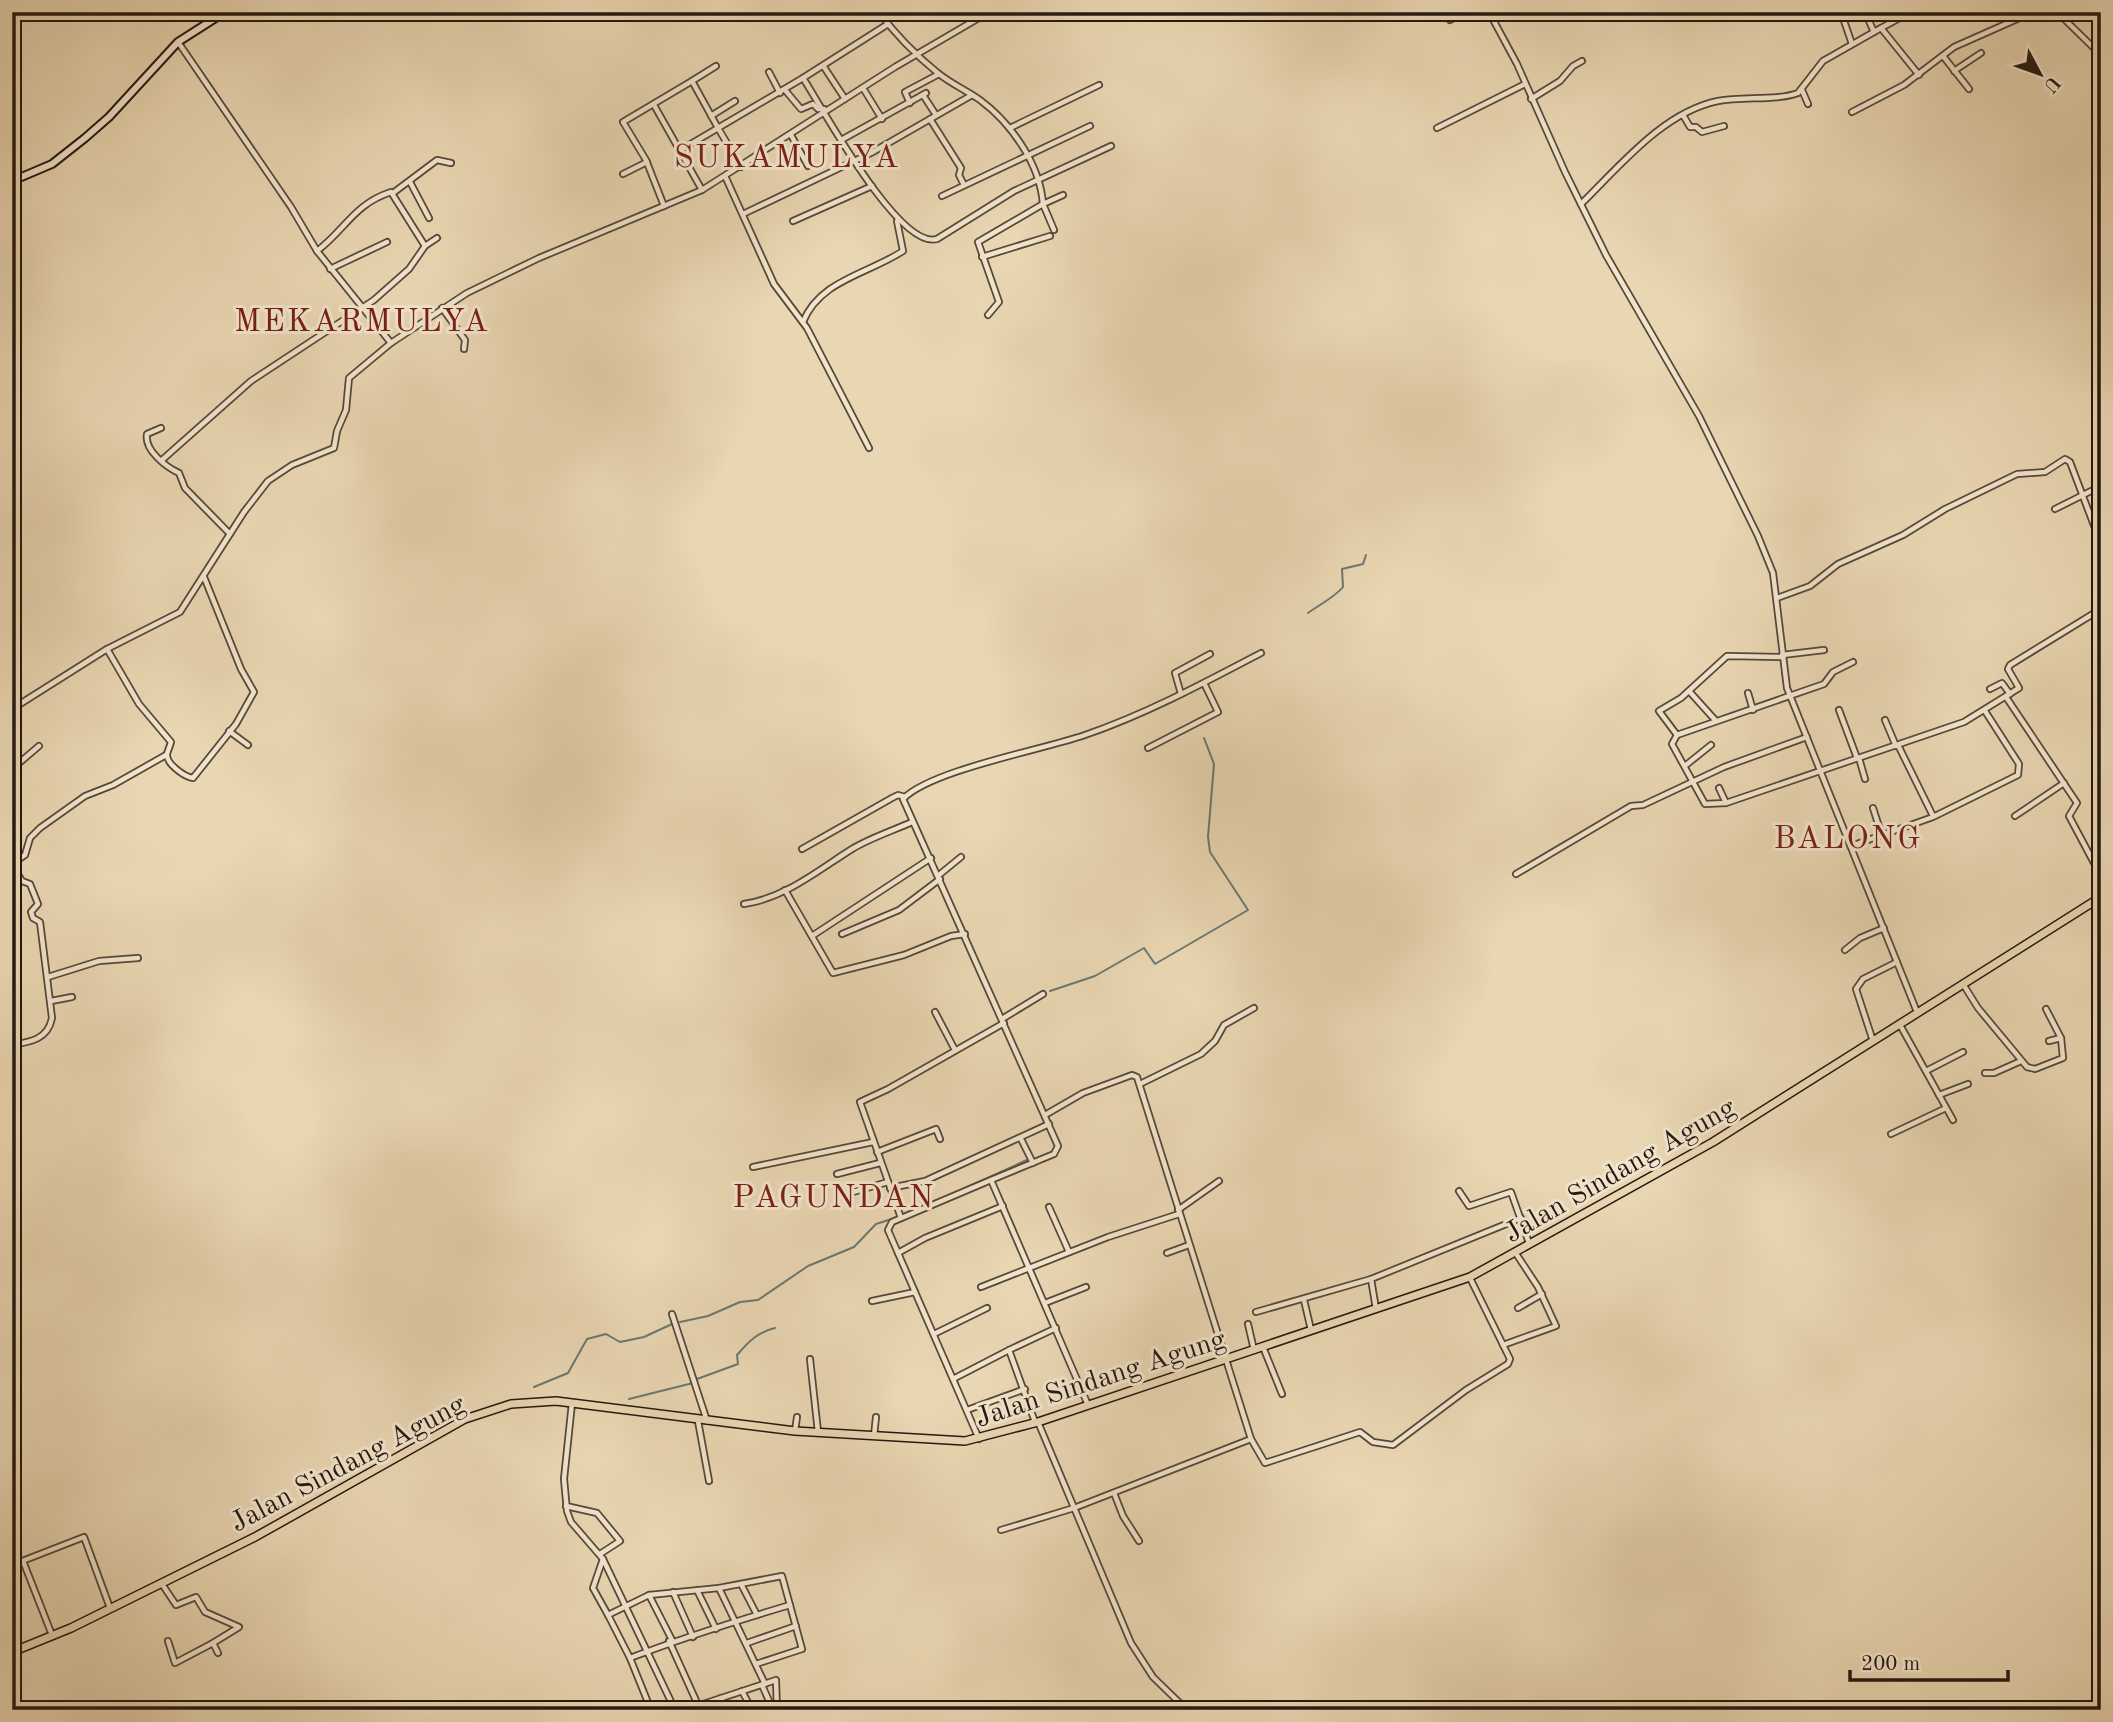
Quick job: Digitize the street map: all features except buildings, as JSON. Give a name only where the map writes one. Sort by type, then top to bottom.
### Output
[{"type":"main road","points":[[12,181],[52,164],[85,138],[109,117],[178,42],[225,12]]},
{"type":"main road","name":"Jalan Sindang Agung","points":[[12,1652],[110,1609],[308,1509],[464,1419],[525,1402],[572,1403],[795,1432],[979,1439],[1470,1277],[1713,1142],[2101,897]]},
{"type":"street","points":[[879,12],[939,74],[995,112],[1010,128],[1038,180],[1043,204],[1054,230]]},
{"type":"street","points":[[12,709],[107,649],[174,617],[271,478],[307,458],[334,448],[337,431],[346,410],[349,378],[391,343],[442,309],[510,271],[702,190],[791,135],[824,111],[989,12]]},
{"type":"street","points":[[1450,20],[1465,12]]},
{"type":"street","points":[[1489,12],[1617,275],[1714,445],[1758,536],[1773,573],[1782,656],[1790,698],[1917,1012]]},
{"type":"street","points":[[1841,12],[1852,44]]},
{"type":"street","points":[[1866,12],[1874,32]]},
{"type":"street","points":[[1581,204],[1646,142],[1684,115],[1715,101],[1744,96],[1793,95],[1802,90],[1823,61],[1911,12]]},
{"type":"street","points":[[2057,12],[2098,46],[2101,55]]},
{"type":"street","points":[[1852,113],[1919,75],[1960,44],[2030,13]]},
{"type":"street","points":[[679,150],[783,92],[888,24]]},
{"type":"street","points":[[1881,28],[1919,75]]},
{"type":"street","points":[[178,42],[291,207],[317,251],[391,343]]},
{"type":"street","points":[[1954,71],[1980,53]]},
{"type":"street","points":[[1943,56],[1969,89]]},
{"type":"street","points":[[1531,99],[1560,81],[1573,66],[1582,61]]},
{"type":"street","points":[[664,206],[647,162],[623,122],[716,66]]},
{"type":"street","points":[[824,66],[845,99]]},
{"type":"street","points":[[769,72],[783,92],[801,108],[813,104],[820,111],[824,111]]},
{"type":"street","points":[[910,103],[905,92],[939,74]]},
{"type":"street","points":[[803,78],[897,220],[925,239],[933,240],[1038,180],[1111,146]]},
{"type":"street","points":[[692,81],[741,167]]},
{"type":"street","points":[[1437,128],[1525,84]]},
{"type":"street","points":[[1010,128],[1100,85]]},
{"type":"street","points":[[863,88],[882,119]]},
{"type":"street","points":[[1802,90],[1808,104]]},
{"type":"street","points":[[843,139],[925,94],[936,115]]},
{"type":"street","points":[[743,214],[856,161],[972,95]]},
{"type":"street","points":[[712,116],[735,101]]},
{"type":"street","points":[[654,105],[702,190]]},
{"type":"street","points":[[1684,115],[1690,127],[1696,127],[1702,132],[1724,126]]},
{"type":"street","points":[[930,119],[961,168],[959,175],[964,186]]},
{"type":"street","points":[[942,197],[1026,154],[1090,126]]},
{"type":"street","points":[[791,135],[808,166]]},
{"type":"street","points":[[317,251],[331,240],[348,217],[377,198],[393,193],[437,160],[451,163]]},
{"type":"street","points":[[623,174],[647,162]]},
{"type":"street","points":[[724,176],[774,284],[803,323],[869,448]]},
{"type":"street","points":[[410,182],[429,218]]},
{"type":"street","points":[[793,221],[872,186]]},
{"type":"street","points":[[393,193],[425,246]]},
{"type":"street","points":[[988,315],[999,302],[978,247],[980,240],[1063,195]]},
{"type":"street","points":[[803,323],[811,305],[824,292],[903,251],[897,220]]},
{"type":"street","points":[[982,257],[1050,236]]},
{"type":"street","points":[[162,460],[172,447],[216,416],[251,381],[374,300],[409,269],[425,246],[436,238]]},
{"type":"street","points":[[330,269],[387,242]]},
{"type":"street","points":[[442,309],[466,340],[464,349]]},
{"type":"street","points":[[161,428],[146,437],[154,454],[179,472],[185,488],[230,534]]},
{"type":"street","points":[[1777,598],[1810,586],[1838,564],[1903,535],[1945,509],[2022,472],[2045,472],[2067,459],[2101,544]]},
{"type":"street","points":[[2055,509],[2101,486]]},
{"type":"street","points":[[167,755],[184,776],[193,778],[250,703],[254,692],[239,663],[204,577]]},
{"type":"street","points":[[1853,662],[1833,672],[1828,682],[1672,739],[1672,744],[1707,805],[1726,803],[1897,745],[1985,711],[2019,687],[2008,668],[2010,665],[2101,609]]},
{"type":"street","points":[[12,1045],[33,1042],[46,1032],[52,1017],[48,977],[42,957],[45,951],[40,922],[33,918],[31,912],[38,904],[30,884],[22,881],[14,872],[15,862],[25,855],[30,838],[40,828],[85,796],[113,785],[167,755],[171,742],[139,704],[107,649]]},
{"type":"street","points":[[1677,735],[1659,712],[1689,691],[1727,656],[1782,656],[1824,650]]},
{"type":"street","points":[[802,849],[892,798],[898,795],[905,797],[942,776],[1086,735],[1181,694],[1261,653]]},
{"type":"street","points":[[1181,694],[1175,673],[1210,654]]},
{"type":"street","points":[[1990,689],[2002,682],[2008,696],[2078,804],[2069,816],[2101,876]]},
{"type":"street","points":[[1148,748],[1218,712],[1203,683]]},
{"type":"street","points":[[1689,691],[1716,721]]},
{"type":"street","points":[[1748,693],[1753,709]]},
{"type":"street","points":[[1839,710],[1865,779]]},
{"type":"street","points":[[1851,846],[1933,817],[2015,777],[2020,771],[2019,764],[1985,711]]},
{"type":"street","points":[[1885,720],[1933,817]]},
{"type":"street","points":[[229,731],[248,745]]},
{"type":"street","points":[[1516,874],[1631,806],[1643,805],[1694,781],[1807,737]]},
{"type":"street","points":[[1686,765],[1711,746]]},
{"type":"street","points":[[12,769],[39,747]]},
{"type":"street","points":[[2015,816],[2064,783]]},
{"type":"street","points":[[1719,789],[1726,803]]},
{"type":"street","points":[[905,797],[903,805],[940,877],[1058,1150],[890,1223],[888,1230],[979,1439]]},
{"type":"street","points":[[1874,808],[1882,836]]},
{"type":"street","points":[[744,904],[769,899],[832,864],[851,850],[912,822]]},
{"type":"street","points":[[842,934],[899,910],[961,857]]},
{"type":"street","points":[[812,936],[931,858]]},
{"type":"street","points":[[785,890],[830,970],[835,973],[965,934]]},
{"type":"street","points":[[1845,950],[1860,938],[1884,928]]},
{"type":"street","points":[[48,977],[99,961],[138,958]]},
{"type":"street","points":[[1873,1041],[1857,998],[1857,986],[1866,977],[1897,962]]},
{"type":"street","points":[[1963,984],[1978,1008],[2021,1061],[2035,1069],[2063,1058],[2061,1038],[2046,1009]]},
{"type":"street","points":[[901,1218],[860,1102],[955,1050],[1043,994]]},
{"type":"street","points":[[51,1001],[72,997]]},
{"type":"street","points":[[1140,1084],[1201,1054],[1215,1041],[1224,1026],[1254,1008]]},
{"type":"street","points":[[935,1012],[955,1050]]},
{"type":"street","points":[[1900,1024],[1953,1120]]},
{"type":"street","points":[[2049,1041],[2061,1038]]},
{"type":"street","points":[[1926,1071],[1963,1052]]},
{"type":"street","points":[[1985,1073],[1994,1073],[2021,1061]]},
{"type":"street","points":[[1045,1115],[1083,1093],[1132,1075],[1140,1084],[1224,1359],[1251,1439],[1265,1462],[1360,1432],[1373,1442],[1393,1445],[1466,1390],[1508,1364],[1510,1359],[1470,1277]]},
{"type":"street","points":[[1939,1095],[1968,1084]]},
{"type":"street","points":[[1891,1134],[1946,1108]]},
{"type":"street","points":[[853,1192],[925,1181],[1049,1124]]},
{"type":"street","points":[[877,1152],[936,1129],[940,1139]]},
{"type":"street","points":[[1021,1139],[1033,1162]]},
{"type":"street","points":[[753,1167],[873,1142]]},
{"type":"street","points":[[837,1174],[880,1163]]},
{"type":"street","points":[[991,1180],[1087,1405]]},
{"type":"street","points":[[981,1287],[1178,1212],[1219,1181]]},
{"type":"street","points":[[1459,1191],[1469,1206],[1511,1192],[1530,1244]]},
{"type":"street","points":[[898,1253],[925,1238],[1003,1206]]},
{"type":"street","points":[[1048,1207],[1069,1252]]},
{"type":"street","points":[[1256,1312],[1371,1279],[1521,1218]]},
{"type":"street","points":[[1167,1252],[1189,1245]]},
{"type":"street","points":[[1503,1345],[1556,1327],[1542,1294],[1515,1252]]},
{"type":"street","points":[[1371,1279],[1376,1310]]},
{"type":"street","points":[[1045,1303],[1086,1287]]},
{"type":"street","points":[[872,1301],[915,1292]]},
{"type":"street","points":[[1518,1308],[1542,1294]]},
{"type":"street","points":[[1304,1300],[1311,1331]]},
{"type":"street","points":[[934,1334],[987,1308]]},
{"type":"street","points":[[672,1314],[703,1421],[709,1481]]},
{"type":"street","points":[[1248,1324],[1254,1350]]},
{"type":"street","points":[[953,1379],[1056,1328]]},
{"type":"street","points":[[1264,1347],[1282,1394]]},
{"type":"street","points":[[1009,1350],[1128,1638],[1153,1677],[1187,1710]]},
{"type":"street","points":[[810,1359],[818,1433]]},
{"type":"street","points":[[967,1410],[1025,1389]]},
{"type":"street","points":[[572,1403],[564,1479],[566,1507],[571,1522],[601,1556],[675,1710]]},
{"type":"street","points":[[873,1437],[877,1417]]},
{"type":"street","points":[[795,1432],[797,1418]]},
{"type":"street","points":[[1001,1530],[1074,1508],[1251,1439]]},
{"type":"street","points":[[1114,1493],[1123,1516],[1139,1541]]},
{"type":"street","points":[[566,1507],[597,1513],[620,1541],[601,1556],[593,1588],[629,1658],[651,1710]]},
{"type":"street","points":[[12,1564],[84,1537],[110,1609]]},
{"type":"street","points":[[23,1561],[52,1636]]},
{"type":"street","points":[[608,1615],[649,1595],[719,1588],[782,1576],[803,1649],[756,1664]]},
{"type":"street","points":[[162,1583],[176,1605],[196,1597],[205,1612],[239,1627],[175,1663],[168,1641]]},
{"type":"street","points":[[741,1584],[757,1615]]},
{"type":"street","points":[[719,1588],[737,1621],[775,1710]]},
{"type":"street","points":[[697,1590],[716,1629]]},
{"type":"street","points":[[673,1592],[693,1637]]},
{"type":"street","points":[[649,1595],[704,1710]]},
{"type":"street","points":[[629,1658],[671,1641],[693,1637],[790,1605]]},
{"type":"street","points":[[747,1643],[796,1626]]},
{"type":"street","points":[[213,1643],[218,1653]]},
{"type":"street","points":[[685,1710],[776,1680],[775,1710]]},
{"type":"street","points":[[742,1690],[752,1710]]},
{"type":"street","points":[[721,1698],[726,1710]]},
{"type":"waterway","points":[[1308,613],[1343,587],[1342,569],[1363,564],[1366,555]]},
{"type":"waterway","points":[[1050,991],[1095,976],[1144,948],[1155,964],[1248,910],[1210,852],[1208,837],[1214,764],[1204,738]]},
{"type":"waterway","points":[[950,1195],[1029,1159]]},
{"type":"waterway","points":[[904,1214],[929,1204]]},
{"type":"waterway","points":[[680,1322],[708,1316],[740,1302],[758,1300],[808,1266],[854,1247],[876,1224],[898,1217]]},
{"type":"waterway","points":[[534,1387],[568,1373],[587,1339],[606,1334],[620,1342],[644,1337],[672,1324]]},
{"type":"waterway","points":[[697,1379],[738,1364],[737,1355],[746,1345],[775,1328]]},
{"type":"waterway","points":[[629,1399],[693,1383]]},
{"type":"district","name":"SUKAMULYA","points":[[787,156]]},
{"type":"district","name":"MEKARMULYA","points":[[362,320]]},
{"type":"district","name":"BALONG","points":[[1848,837]]},
{"type":"district","name":"PAGUNDAN","points":[[834,1196]]}]
